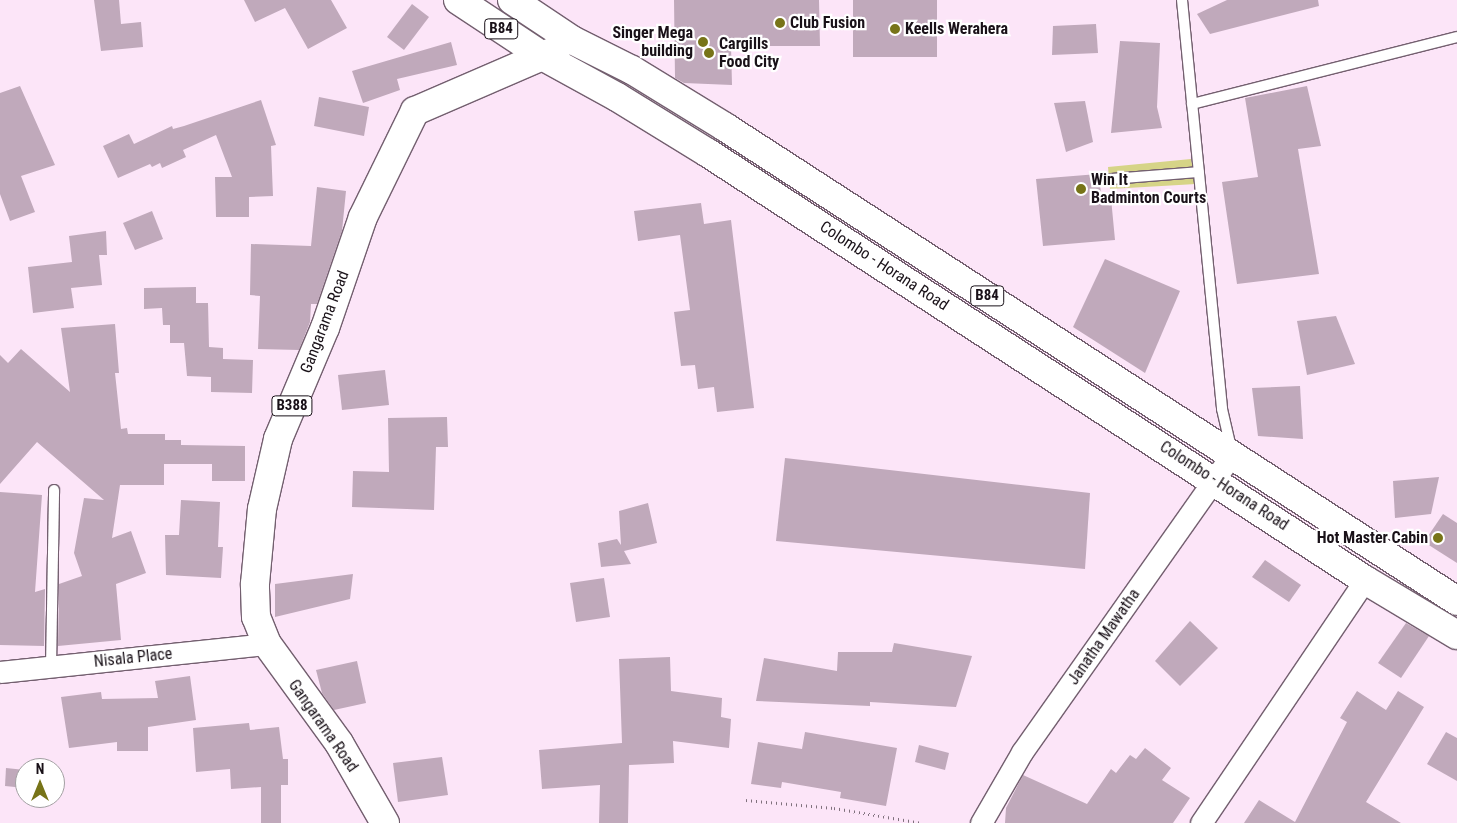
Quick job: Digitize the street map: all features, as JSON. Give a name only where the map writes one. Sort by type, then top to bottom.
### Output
[{"type":"main road","name":"Colombo - Horana Road","points":[[458,0],[544,57],[617,97],[813,221],[1216,480],[1365,580],[1457,635]]},
{"type":"main road","name":"Colombo - Horana Road","points":[[512,0],[572,40],[632,70],[830,195],[1232,454],[1380,554],[1457,601]]},
{"type":"main road","name":"Gangarama Road","points":[[385,823],[340,744],[267,644],[256,617],[255,584],[262,509],[278,439],[325,328],[363,217],[415,111],[544,57],[572,40]]},
{"type":"main road","points":[[813,221],[830,195]]},
{"type":"street","name":"Janatha Mawatha","points":[[981,823],[1022,752],[1216,480],[1232,454]]},
{"type":"street","points":[[1201,823],[1365,580]]},
{"type":"street","name":"Nisala Place","points":[[0,672],[267,644]]},
{"type":"lane","points":[[1182,0],[1222,409],[1232,454]]},
{"type":"lane","points":[[1192,104],[1457,36]]},
{"type":"lane","points":[[1110,179],[1199,172]]},
{"type":"lane","points":[[51,667],[54,490]]},
{"type":"path","points":[[746,800],[834,808],[922,823]]},
{"type":"shaded area","points":[[1191,159],[1196,184],[1110,189],[1108,167]]},
{"type":"building","points":[[94,0],[119,0],[121,24],[141,22],[143,47],[101,51]]},
{"type":"building","points":[[244,0],[331,0],[347,28],[308,49],[285,8],[255,22]]},
{"type":"building","points":[[674,0],[819,0],[820,46],[731,46],[732,85],[684,83],[675,78]]},
{"type":"building","name":"Keells Werahera","points":[[853,0],[937,0],[937,57],[853,57]]},
{"type":"building","points":[[1227,0],[1318,0],[1319,6],[1210,34],[1197,14]]},
{"type":"building","points":[[412,4],[429,17],[404,50],[387,37]]},
{"type":"building","points":[[1096,24],[1098,53],[1052,55],[1053,26]]},
{"type":"building","points":[[1120,41],[1160,43],[1157,107],[1162,128],[1111,133]]},
{"type":"building","points":[[451,42],[457,65],[397,79],[400,90],[363,103],[352,71]]},
{"type":"building","points":[[20,86],[55,165],[21,176],[35,212],[10,221],[0,194],[0,93]]},
{"type":"building","points":[[1307,86],[1321,146],[1298,149],[1319,274],[1237,284],[1222,182],[1258,177],[1245,98]]},
{"type":"building","points":[[319,97],[369,107],[364,136],[314,126]]},
{"type":"building","points":[[261,100],[276,145],[271,146],[273,196],[249,197],[249,217],[216,217],[215,177],[232,177],[216,135],[183,150],[186,157],[162,168],[160,163],[152,167],[150,164],[118,178],[103,146],[129,134],[134,144],[172,126],[173,129],[184,126]]},
{"type":"building","points":[[1085,101],[1093,142],[1066,152],[1054,103]]},
{"type":"building","points":[[1098,174],[1102,198],[1111,198],[1115,240],[1043,246],[1036,179]]},
{"type":"building","points":[[317,187],[346,191],[342,231],[317,304],[311,304],[310,322],[299,350],[258,349],[260,296],[250,295],[251,244],[311,246]]},
{"type":"building","points":[[701,203],[704,224],[731,220],[754,408],[717,412],[714,387],[698,389],[695,365],[681,366],[674,312],[690,310],[680,235],[638,241],[634,211]]},
{"type":"building","points":[[152,211],[163,239],[135,250],[123,223]]},
{"type":"building","points":[[106,231],[107,255],[99,255],[102,285],[71,288],[74,308],[33,313],[28,267],[72,262],[69,236]]},
{"type":"building","points":[[1105,259],[1180,291],[1145,373],[1073,327]]},
{"type":"building","points":[[196,287],[196,303],[208,303],[209,347],[223,348],[223,359],[253,360],[252,393],[211,392],[211,377],[187,376],[184,343],[170,343],[170,325],[163,325],[162,308],[144,309],[144,288]]},
{"type":"building","points":[[1336,316],[1355,364],[1307,375],[1297,321]]},
{"type":"building","points":[[115,324],[119,373],[115,373],[121,429],[127,428],[128,434],[165,434],[165,440],[181,440],[181,445],[245,446],[245,481],[212,481],[212,464],[164,464],[164,485],[120,485],[112,538],[131,531],[146,573],[116,584],[121,640],[58,646],[59,584],[82,576],[74,553],[84,498],[104,500],[37,442],[0,484],[0,355],[8,363],[21,349],[70,392],[61,328]]},
{"type":"building","points":[[385,370],[389,405],[342,410],[338,375]]},
{"type":"building","points":[[1300,386],[1303,439],[1258,436],[1252,388]]},
{"type":"building","points":[[447,417],[448,447],[436,447],[434,510],[352,507],[353,471],[389,472],[388,418]]},
{"type":"building","points":[[785,458],[1090,493],[1085,569],[776,541]]},
{"type":"building","points":[[1439,477],[1431,514],[1395,518],[1393,481]]},
{"type":"building","points":[[0,492],[42,495],[35,592],[45,589],[44,646],[0,645]]},
{"type":"building","points":[[181,500],[220,502],[218,547],[223,547],[221,578],[166,575],[165,535],[179,535]]},
{"type":"building","points":[[648,503],[657,543],[624,551],[631,564],[601,567],[598,543],[617,539],[621,545],[619,511]]},
{"type":"building","points":[[1443,514],[1457,523],[1457,563],[1424,542]]},
{"type":"building","points":[[1265,560],[1301,585],[1289,602],[1252,577]]},
{"type":"building","points":[[353,574],[350,599],[275,617],[275,584]]},
{"type":"building","points":[[604,578],[610,617],[576,622],[570,583]]},
{"type":"building","points":[[1190,621],[1218,648],[1180,686],[1155,661]]},
{"type":"building","points":[[1406,623],[1429,636],[1401,678],[1378,663]]},
{"type":"building","points":[[894,643],[972,656],[956,707],[870,702],[870,706],[756,701],[764,658],[837,671],[838,652],[892,652]]},
{"type":"building","points":[[670,657],[671,691],[722,698],[721,717],[731,719],[729,748],[673,741],[674,763],[629,765],[628,823],[599,823],[600,785],[542,789],[539,750],[622,743],[619,659]]},
{"type":"building","points":[[357,661],[366,703],[334,710],[322,693],[316,670]]},
{"type":"building","points":[[190,676],[196,720],[148,727],[148,751],[117,751],[117,742],[69,748],[61,697],[101,692],[102,699],[158,698],[155,681]]},
{"type":"building","points":[[1357,691],[1386,710],[1398,691],[1424,707],[1366,802],[1401,823],[1244,823],[1259,800],[1295,822],[1347,722],[1340,718]]},
{"type":"building","points":[[249,723],[250,730],[279,727],[283,759],[288,759],[288,785],[281,785],[281,823],[261,823],[261,787],[231,789],[230,769],[196,772],[193,728]]},
{"type":"building","points":[[805,732],[897,748],[886,806],[840,798],[841,792],[782,782],[781,788],[751,784],[758,742],[802,749]]},
{"type":"building","points":[[1446,732],[1457,738],[1457,781],[1427,764]]},
{"type":"building","points":[[919,745],[949,753],[945,770],[915,762]]},
{"type":"building","points":[[1145,748],[1171,768],[1162,780],[1190,798],[1173,823],[1005,823],[1006,808],[1023,775],[1087,804],[1111,769],[1116,773],[1130,755],[1136,759]]},
{"type":"building","points":[[442,757],[448,795],[398,802],[393,763]]},
{"type":"building","points":[[6,768],[15,769],[15,787],[5,786]]},
{"type":"place","name":"Club Fusion","points":[[780,23]]},
{"type":"place","name":"Keells Werahera","points":[[895,29]]},
{"type":"place","name":"Singer Mega building","points":[[703,42]]},
{"type":"place","name":"Cargills Food City","points":[[709,53]]},
{"type":"place","name":"Win It Badminton Courts","points":[[1081,189]]},
{"type":"place","name":"Hot Master Cabin","points":[[1438,538]]}]
